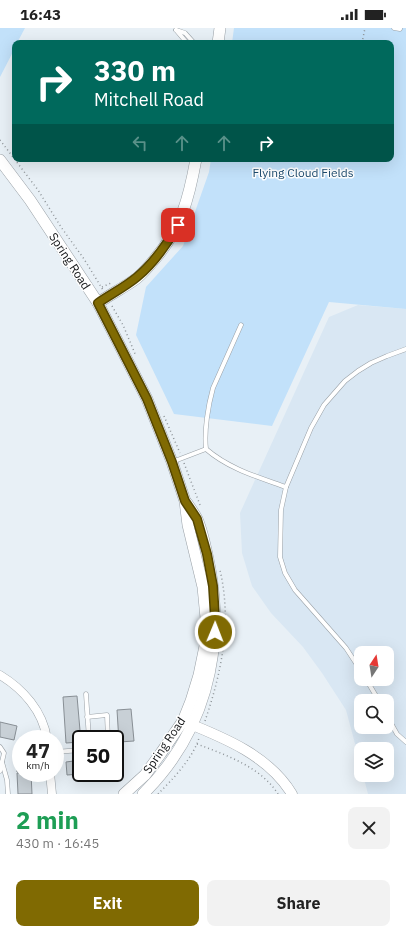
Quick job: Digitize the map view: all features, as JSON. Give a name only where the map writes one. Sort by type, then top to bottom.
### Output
[{"type":"main road","points":[[218,40],[220,28]]},
{"type":"main road","name":"Spring Road","points":[[0,160],[102,296],[147,399],[177,460],[185,501],[197,519],[207,554],[213,586],[215,618],[214,647],[208,678],[192,725],[176,756],[143,794]]},
{"type":"main road","points":[[102,296],[137,277],[156,258],[169,240],[184,210],[190,191],[195,162]]},
{"type":"main road","name":"Spring Road","points":[[124,794],[145,775],[192,725]]},
{"type":"street","points":[[0,675],[17,687],[32,704],[42,723],[44,730]]},
{"type":"street","points":[[192,725],[238,746],[257,757],[272,768],[292,794]]},
{"type":"street","points":[[51,782],[52,794]]},
{"type":"lane","points":[[394,28],[400,28]]},
{"type":"lane","points":[[184,40],[176,30],[185,33],[191,40]]},
{"type":"lane","points":[[241,325],[210,398],[205,440],[206,449],[238,470],[286,487]]},
{"type":"lane","points":[[354,660],[346,648],[295,590],[285,573],[279,548],[280,510],[286,487],[311,428],[324,405],[334,392],[345,381],[371,363],[406,349]]},
{"type":"lane","points":[[177,460],[206,449]]},
{"type":"lane","points":[[86,694],[89,730]]},
{"type":"lane","points":[[88,717],[107,715],[108,730]]},
{"type":"lane","points":[[394,729],[397,734],[406,742]]},
{"type":"lane","points":[[0,747],[4,753],[0,771]]},
{"type":"lane","points":[[2,762],[7,780],[8,794]]},
{"type":"path","points":[[363,40],[365,28]]},
{"type":"path","points":[[0,140],[12,156]]},
{"type":"path","points":[[17,162],[38,190],[102,296],[123,325],[137,357]]},
{"type":"path","points":[[102,296],[113,282]]},
{"type":"path","points":[[163,412],[177,460],[200,506]]},
{"type":"path","points":[[197,744],[192,725],[218,680],[224,639],[225,609],[219,567]]},
{"type":"path","points":[[158,794],[172,779],[197,744]]},
{"type":"path","points":[[197,744],[251,768],[263,776],[278,794]]},
{"type":"shaded area","points":[[358,305],[406,309],[406,794],[368,794],[365,782],[394,782],[394,742],[355,742],[346,710],[322,673],[303,647],[271,613],[252,586],[242,553],[240,513],[329,317]]},
{"type":"green space","points":[[0,28],[25,28],[19,40],[12,40],[12,54],[0,77]]},
{"type":"green space","name":"Flying Cloud Fields","points":[[234,28],[406,28],[406,309],[329,302],[272,426],[174,414],[136,335],[146,287],[183,246],[209,172],[211,162],[394,162],[394,40],[232,40]]},
{"type":"building","points":[[77,696],[80,730],[72,730],[72,743],[66,743],[63,697]]},
{"type":"building","points":[[131,709],[134,741],[124,742],[124,730],[118,730],[117,710]]},
{"type":"building","points":[[0,722],[17,726],[16,730],[12,730],[12,740],[0,737]]},
{"type":"building","points":[[72,761],[72,775],[67,775],[66,762]]},
{"type":"building","points":[[17,782],[31,782],[32,794],[18,794]]},
{"type":"route","points":[[178,225],[159,254],[148,267],[137,277],[98,303],[147,399],[172,462],[185,501],[197,519],[207,554],[213,586],[215,632]]}]
